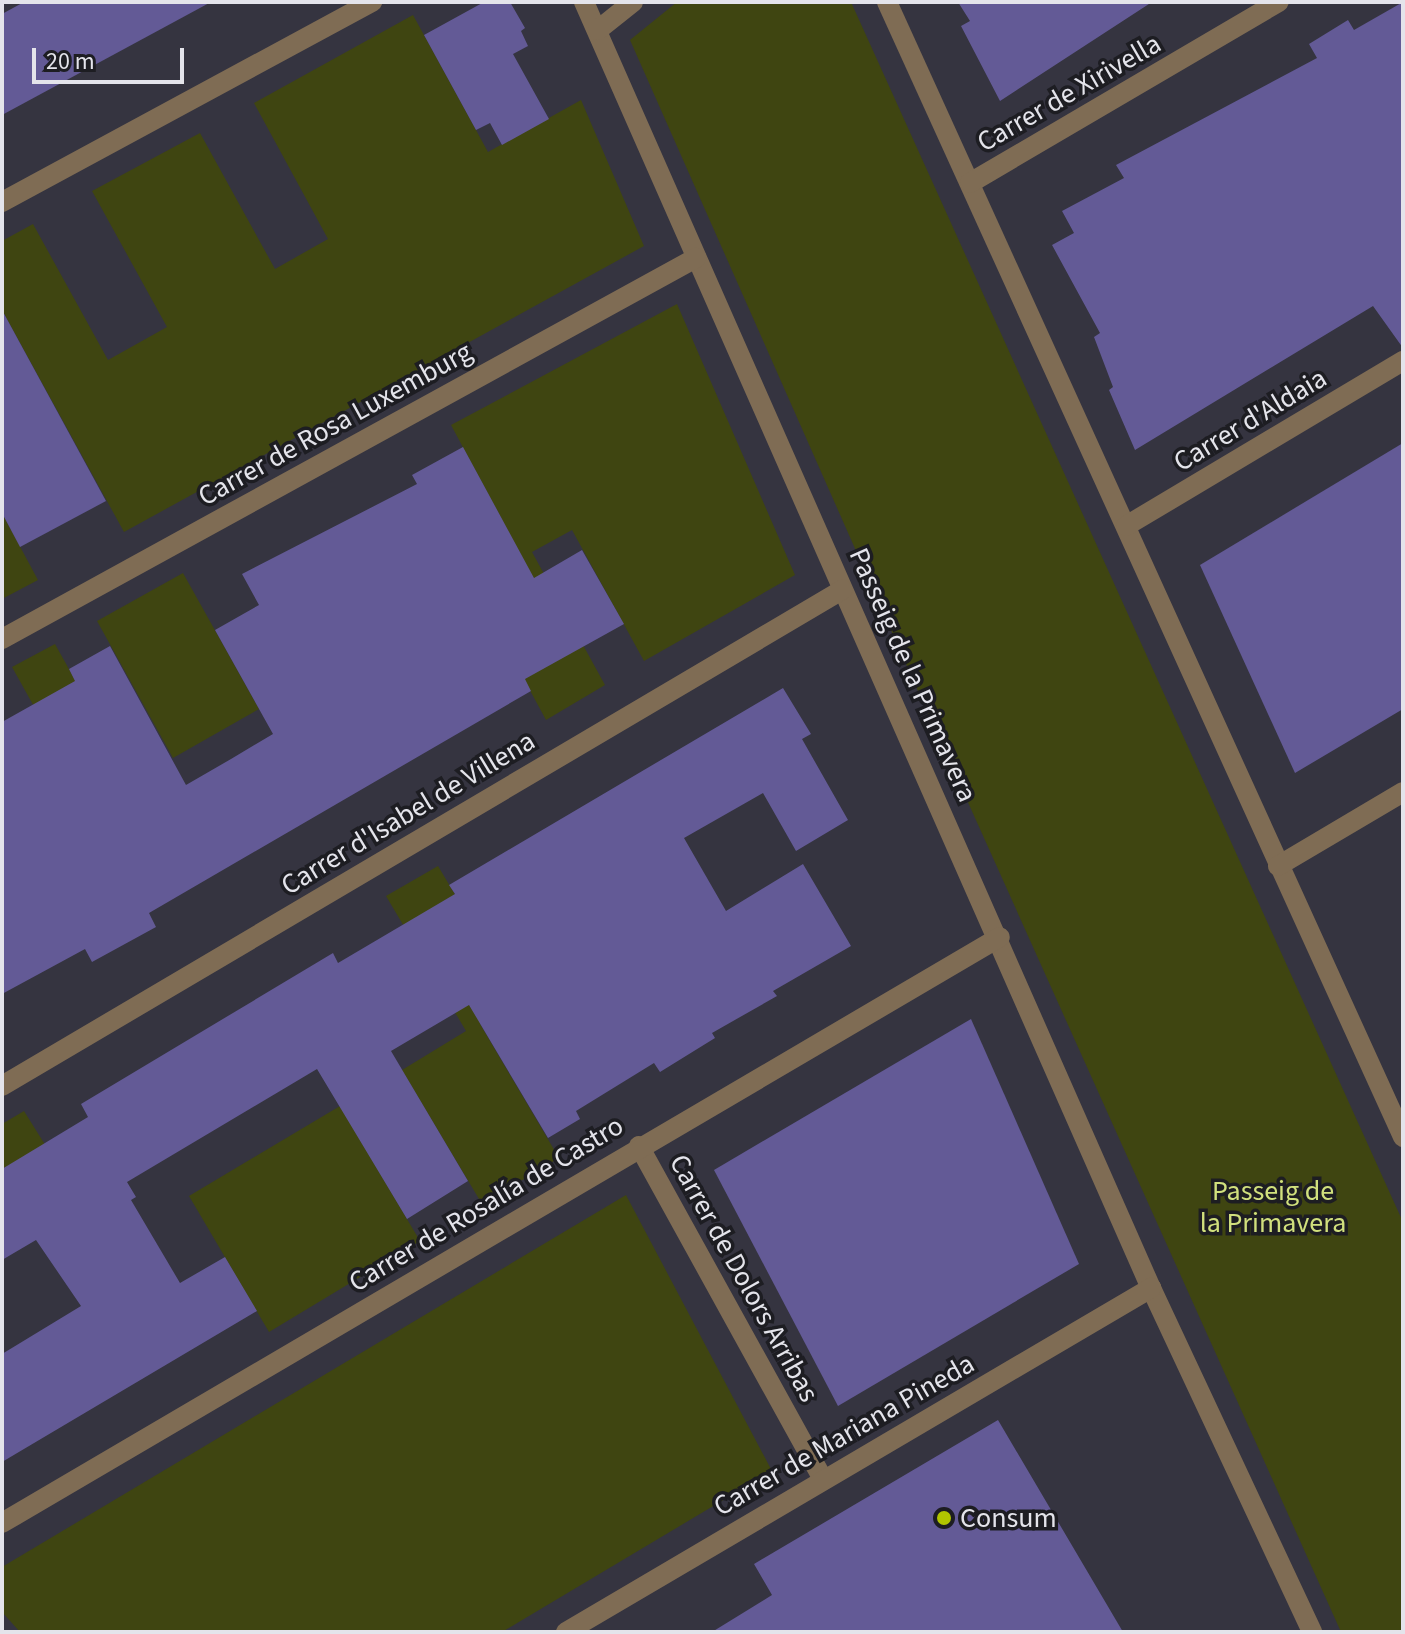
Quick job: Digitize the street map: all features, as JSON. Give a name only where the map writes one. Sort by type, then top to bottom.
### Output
[{"type":"street","points":[[2,202],[372,2]]},
{"type":"street","name":"Passeig de la Primavera","points":[[584,2],[842,590],[1000,937],[1151,1288],[1312,1632]]},
{"type":"street","points":[[598,30],[633,2]]},
{"type":"street","points":[[887,2],[1403,1137]]},
{"type":"street","name":"Carrer de Xirivella","points":[[970,183],[1279,2]]},
{"type":"street","name":"Carrer de Rosa Luxemburg","points":[[2,639],[696,258]]},
{"type":"street","name":"Carrer d'Aldaia","points":[[1126,526],[1403,361]]},
{"type":"street","name":"Carrer d'Isabel de Villena","points":[[2,1086],[842,590]]},
{"type":"street","points":[[1278,866],[1403,792]]},
{"type":"street","name":"Carrer de Rosalía de Castro","points":[[2,1523],[639,1146],[1000,937]]},
{"type":"street","name":"Carrer de Dolors Arribas","points":[[639,1146],[823,1479]]},
{"type":"street","name":"Carrer de Mariana Pineda","points":[[566,1632],[1151,1288]]},
{"type":"green space","name":"Passeig de la Primavera","points":[[677,2],[851,2],[1403,1222],[1403,1632],[1341,1632],[926,709],[630,40]]},
{"type":"green space","points":[[413,15],[488,152],[581,100],[644,246],[124,532],[2,310],[2,241],[33,224],[108,360],[167,327],[92,191],[200,133],[275,269],[328,239],[254,103]]},
{"type":"green space","points":[[677,304],[795,575],[644,661],[572,530],[532,552],[605,685],[546,720],[486,609],[522,557],[451,425]]},
{"type":"green space","points":[[2,513],[38,580],[2,599]]},
{"type":"green space","points":[[183,573],[259,709],[173,758],[97,621]]},
{"type":"green space","points":[[55,644],[132,782],[90,807],[12,667]]},
{"type":"green space","points":[[438,866],[518,1000],[480,1024],[559,1158],[482,1204],[402,1070],[466,1031],[386,896]]},
{"type":"green space","points":[[340,1106],[420,1241],[269,1332],[189,1196]]},
{"type":"green space","points":[[24,1111],[105,1246],[2,1174],[2,1124]]},
{"type":"green space","points":[[626,1195],[772,1471],[502,1632],[20,1632],[2,1612],[2,1567]]},
{"type":"building","points":[[24,2],[211,2],[2,115],[2,14]]},
{"type":"building","points":[[484,2],[510,2],[525,28],[521,31],[528,46],[513,54],[549,119],[502,145],[490,123],[476,130],[424,35]]},
{"type":"building","points":[[958,2],[1152,2],[1000,101],[961,26],[970,21]]},
{"type":"building","points":[[1403,2],[1403,348],[1373,306],[1135,450],[1109,390],[1113,387],[1094,337],[1100,333],[1052,245],[1074,233],[1062,211],[1124,178],[1116,165],[1317,58],[1309,44],[1348,20],[1354,30]]},
{"type":"building","points":[[2,310],[106,501],[20,547],[2,513]]},
{"type":"building","points":[[1403,443],[1403,709],[1295,773],[1200,565]]},
{"type":"building","points":[[463,447],[534,578],[582,550],[624,624],[525,679],[531,691],[149,913],[156,927],[92,962],[85,949],[2,994],[2,722],[75,681],[69,669],[110,646],[186,785],[273,734],[215,630],[259,605],[242,574],[417,484],[412,475]]},
{"type":"building","points":[[783,688],[811,734],[802,739],[848,820],[796,851],[763,793],[684,838],[726,911],[803,864],[851,946],[773,991],[777,996],[712,1033],[715,1038],[660,1072],[654,1063],[576,1111],[580,1119],[548,1138],[469,1005],[391,1051],[468,1181],[407,1219],[317,1069],[127,1182],[136,1197],[131,1200],[180,1283],[225,1257],[257,1311],[2,1462],[2,1354],[81,1306],[36,1240],[2,1260],[2,1169],[88,1117],[81,1104],[333,953],[338,963],[455,894],[449,885]]},
{"type":"building","points":[[971,1019],[1079,1264],[838,1406],[714,1170]]},
{"type":"building","name":"Consum","points":[[998,1420],[1123,1632],[712,1632],[772,1595],[754,1564]]},
{"type":"place","name":"Consum","points":[[944,1518]]}]
